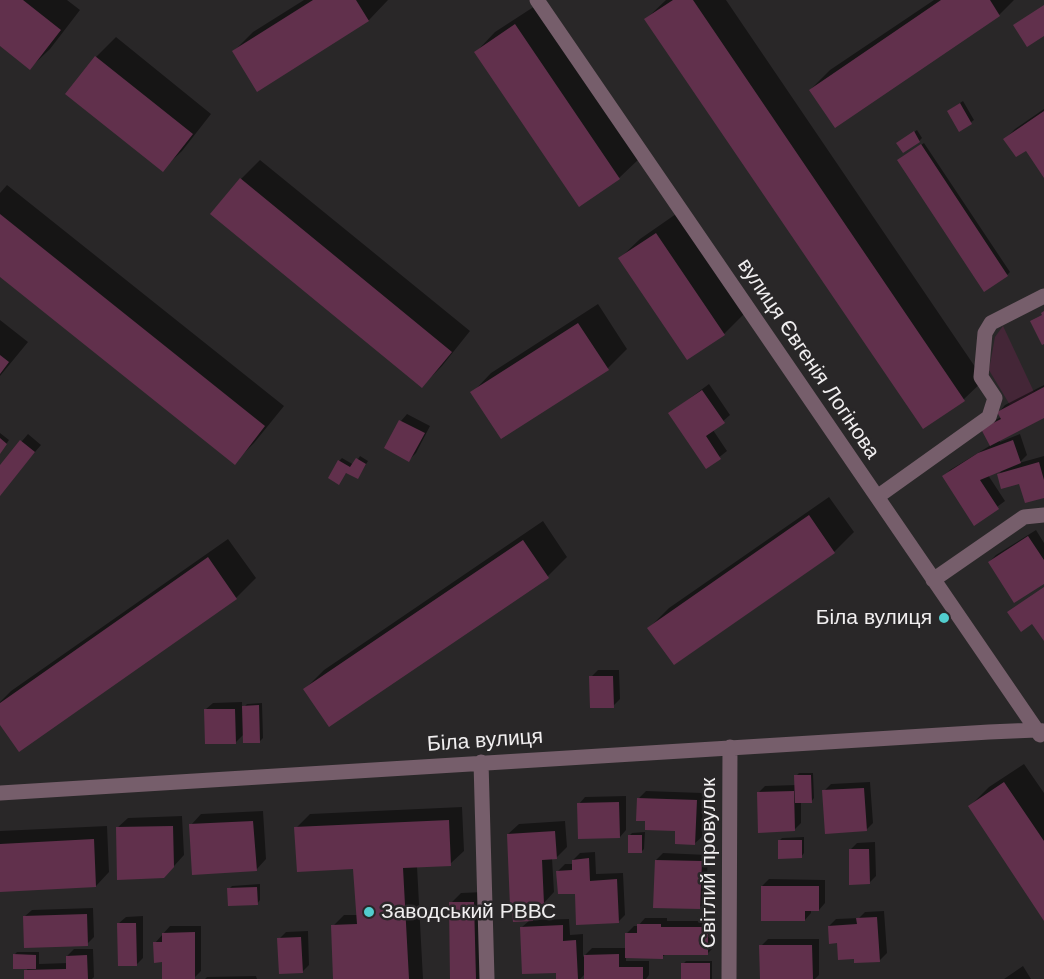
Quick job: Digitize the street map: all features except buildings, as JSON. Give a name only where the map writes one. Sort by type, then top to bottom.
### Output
[{"type":"street","name":"вулиця Євгенія Логінова","points":[[537,0],[933,580],[1042,734]]},
{"type":"street","points":[[877,497],[989,417],[995,398],[981,377],[985,333],[991,323],[1044,296]]},
{"type":"street","points":[[933,580],[1024,517],[1044,515]]},
{"type":"street","name":"Біла вулиця","points":[[0,794],[730,747],[1042,734]]},
{"type":"street","name":"Світлий провулок","points":[[729,979],[730,747]]},
{"type":"street","points":[[480,762],[487,979]]},
{"type":"shaded area","points":[[1003,326],[1034,392],[1010,405],[989,370],[995,337]]},
{"type":"place","name":"Біла вулиця","points":[[944,618]]},
{"type":"place","name":"Заводський РВВС","points":[[369,912]]}]
